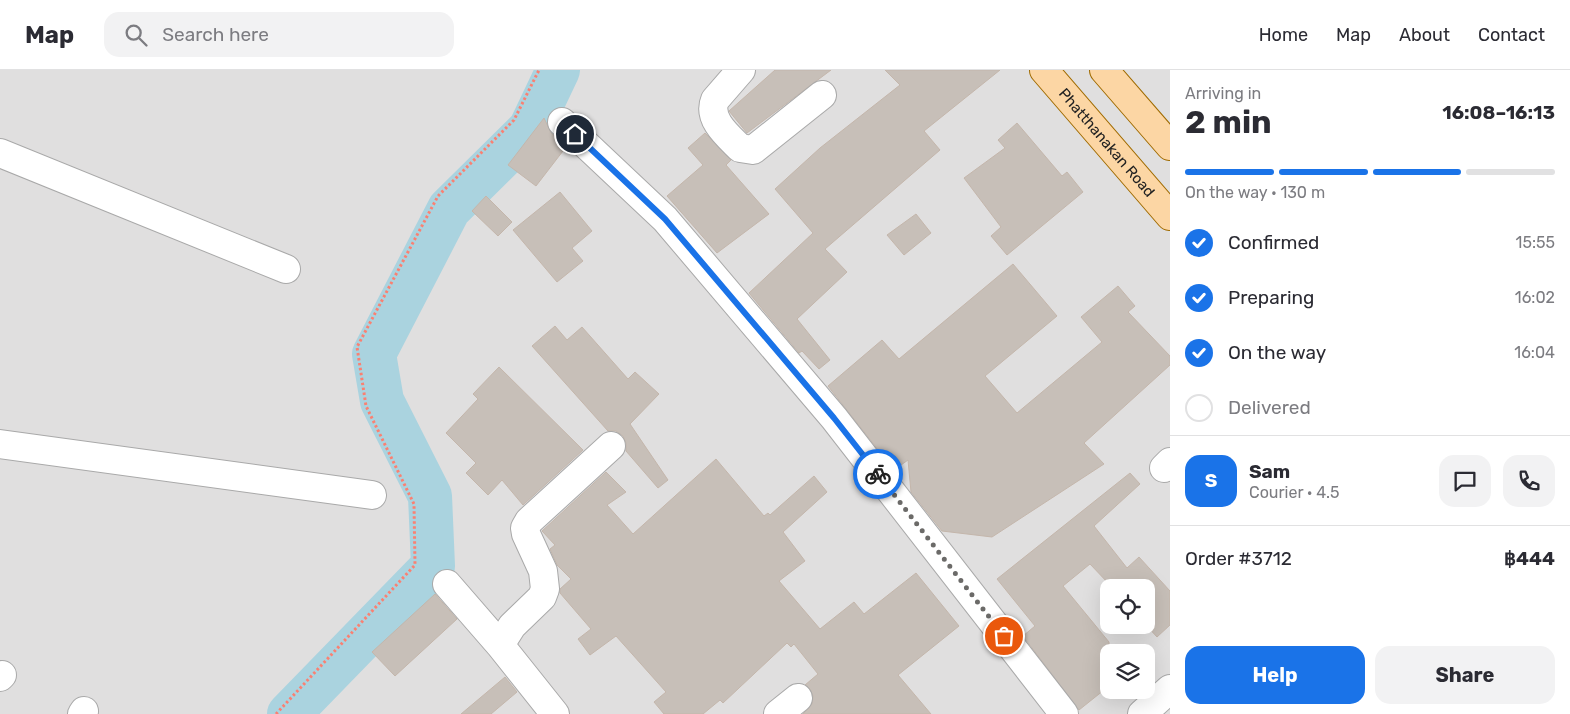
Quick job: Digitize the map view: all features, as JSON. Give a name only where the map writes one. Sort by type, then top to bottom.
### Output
[{"type":"main road","name":"Phatthanakan Road","points":[[1044,70],[1170,216]]},
{"type":"main road","points":[[1104,70],[1170,146]]},
{"type":"street","points":[[741,70],[712,106],[714,118],[737,145],[746,151],[753,150],[822,95]]},
{"type":"street","points":[[562,122],[665,219],[684,241],[834,418],[1064,714]]},
{"type":"street","points":[[0,153],[286,269]]},
{"type":"street","points":[[500,645],[512,626],[542,597],[545,589],[543,571],[529,545],[525,528],[529,521],[611,446]]},
{"type":"street","points":[[2,452],[372,496]]},
{"type":"street","points":[[447,584],[500,645],[541,709]]},
{"type":"street","points":[[1142,714],[1170,690]]},
{"type":"path","points":[[276,714],[415,565],[414,504],[366,406],[357,347],[438,196],[514,120],[539,70]]},
{"type":"shaded area","points":[[0,70],[1170,70],[1170,714],[0,714]]},
{"type":"building","points":[[775,70],[831,70],[747,133],[729,111]]},
{"type":"building","points":[[885,70],[1000,70],[924,131],[940,150],[825,249],[847,272],[797,319],[830,360],[819,369],[802,351],[799,353],[749,293],[813,233],[775,189],[820,148],[900,85]]},
{"type":"building","points":[[544,118],[551,133],[566,147],[536,186],[508,165]]},
{"type":"building","points":[[1017,123],[1062,176],[1067,172],[1083,192],[1007,255],[991,236],[1001,227],[964,178],[1005,148],[998,140]]},
{"type":"building","points":[[705,133],[731,160],[726,165],[769,214],[717,253],[667,196],[703,165],[688,148]]},
{"type":"building","points":[[560,192],[592,231],[572,248],[583,261],[557,282],[513,230]]},
{"type":"building","points":[[486,196],[512,222],[498,236],[472,211]]},
{"type":"building","points":[[916,214],[931,233],[904,255],[887,235]]},
{"type":"building","points":[[1013,264],[1057,316],[985,376],[1017,413],[1102,342],[1081,317],[1118,286],[1135,306],[1128,312],[1170,356],[1170,365],[1084,443],[1104,464],[992,537],[942,531],[911,492],[908,460],[894,470],[828,386],[882,340],[899,359]]},
{"type":"building","points":[[555,326],[567,340],[582,327],[628,379],[635,372],[659,394],[630,424],[668,480],[658,488],[626,451],[626,443],[623,436],[616,431],[608,431],[532,346]]},
{"type":"building","points":[[499,367],[583,450],[523,505],[502,480],[488,495],[466,473],[476,463],[446,433],[478,399],[473,394]]},
{"type":"building","points":[[716,459],[764,516],[768,513],[770,515],[814,476],[827,492],[783,532],[805,561],[779,581],[820,629],[854,602],[864,614],[916,573],[959,626],[898,675],[931,714],[803,714],[812,704],[813,696],[810,689],[805,685],[818,674],[794,644],[791,647],[787,643],[723,703],[720,700],[703,714],[664,714],[654,702],[666,692],[616,636],[590,655],[578,639],[591,629],[560,593],[560,589],[571,579],[557,565],[550,549],[555,545],[542,531],[606,472],[626,492],[607,505],[633,534]]},
{"type":"building","points":[[1130,473],[1140,484],[1094,526],[1127,568],[1139,557],[1170,591],[1170,625],[1157,637],[1154,634],[1155,579],[1104,579],[1090,564],[1063,586],[1100,631],[1100,634],[1102,634],[1109,642],[1109,644],[1100,644],[1100,693],[1079,710],[1023,636],[1035,626],[997,579]]},
{"type":"building","points":[[435,594],[457,619],[395,676],[372,652]]},
{"type":"building","points":[[505,677],[517,692],[491,714],[461,714]]},
{"type":"waterway","points":[[289,714],[433,566],[430,496],[382,401],[374,354],[449,209],[530,129],[558,70]]},
{"type":"way so far","points":[[878,474],[1004,636]]},
{"type":"route","points":[[575,134],[665,219],[834,418],[878,474]]}]
